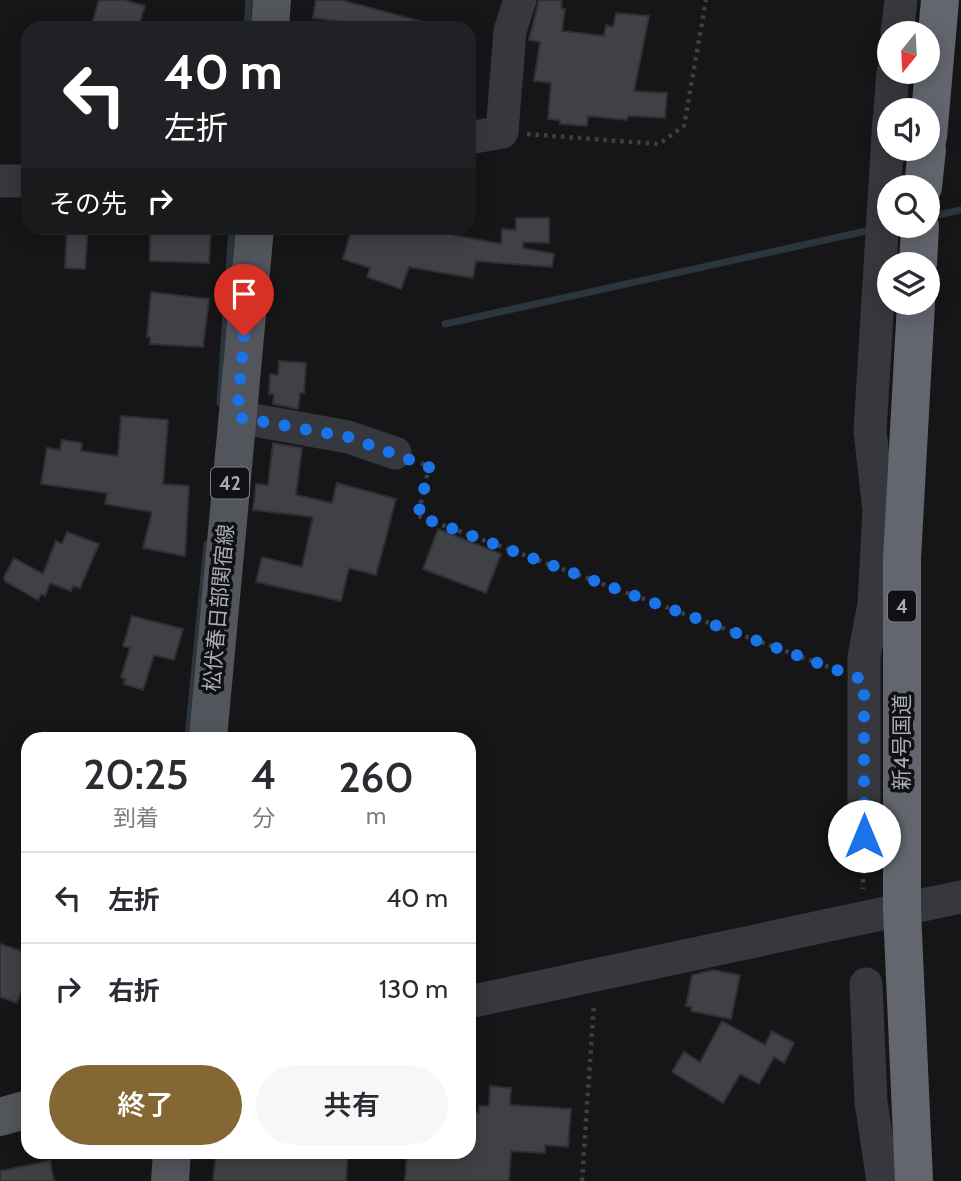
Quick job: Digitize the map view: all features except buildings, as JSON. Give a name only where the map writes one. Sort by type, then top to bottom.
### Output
[{"type":"highway","points":[[931,98],[940,0]]},
{"type":"highway","name":"新4号国道","points":[[914,1181],[889,557],[915,315]]},
{"type":"main road","points":[[270,21],[272,0]]},
{"type":"main road","name":"松伏春日部関宿線","points":[[209,732],[254,235]]},
{"type":"main road","points":[[0,1117],[21,1111]]},
{"type":"main road","points":[[170,1181],[172,1159]]},
{"type":"street","points":[[476,137],[502,132],[510,31],[520,0]]},
{"type":"street","points":[[898,21],[901,0]]},
{"type":"street","points":[[864,836],[864,657],[874,604],[889,557],[870,431],[886,161]]},
{"type":"street","points":[[0,181],[21,181]]},
{"type":"street","points":[[237,417],[348,437],[395,453]]},
{"type":"street","points":[[476,1000],[961,897]]},
{"type":"street","points":[[866,984],[871,1102],[883,1181]]},
{"type":"path","points":[[502,132],[659,144],[684,126],[706,0]]},
{"type":"path","points":[[395,453],[429,467],[418,516],[864,680]]},
{"type":"path","points":[[582,1181],[596,974]]},
{"type":"waterway","points":[[248,21],[249,0]]},
{"type":"waterway","points":[[940,214],[961,210]]},
{"type":"waterway","points":[[445,324],[875,229]]},
{"type":"waterway","points":[[220,403],[232,235]]},
{"type":"waterway","points":[[189,732],[207,544]]},
{"type":"route","points":[[244,336],[237,417],[348,437],[429,467],[418,516],[864,680],[864,836]]}]
